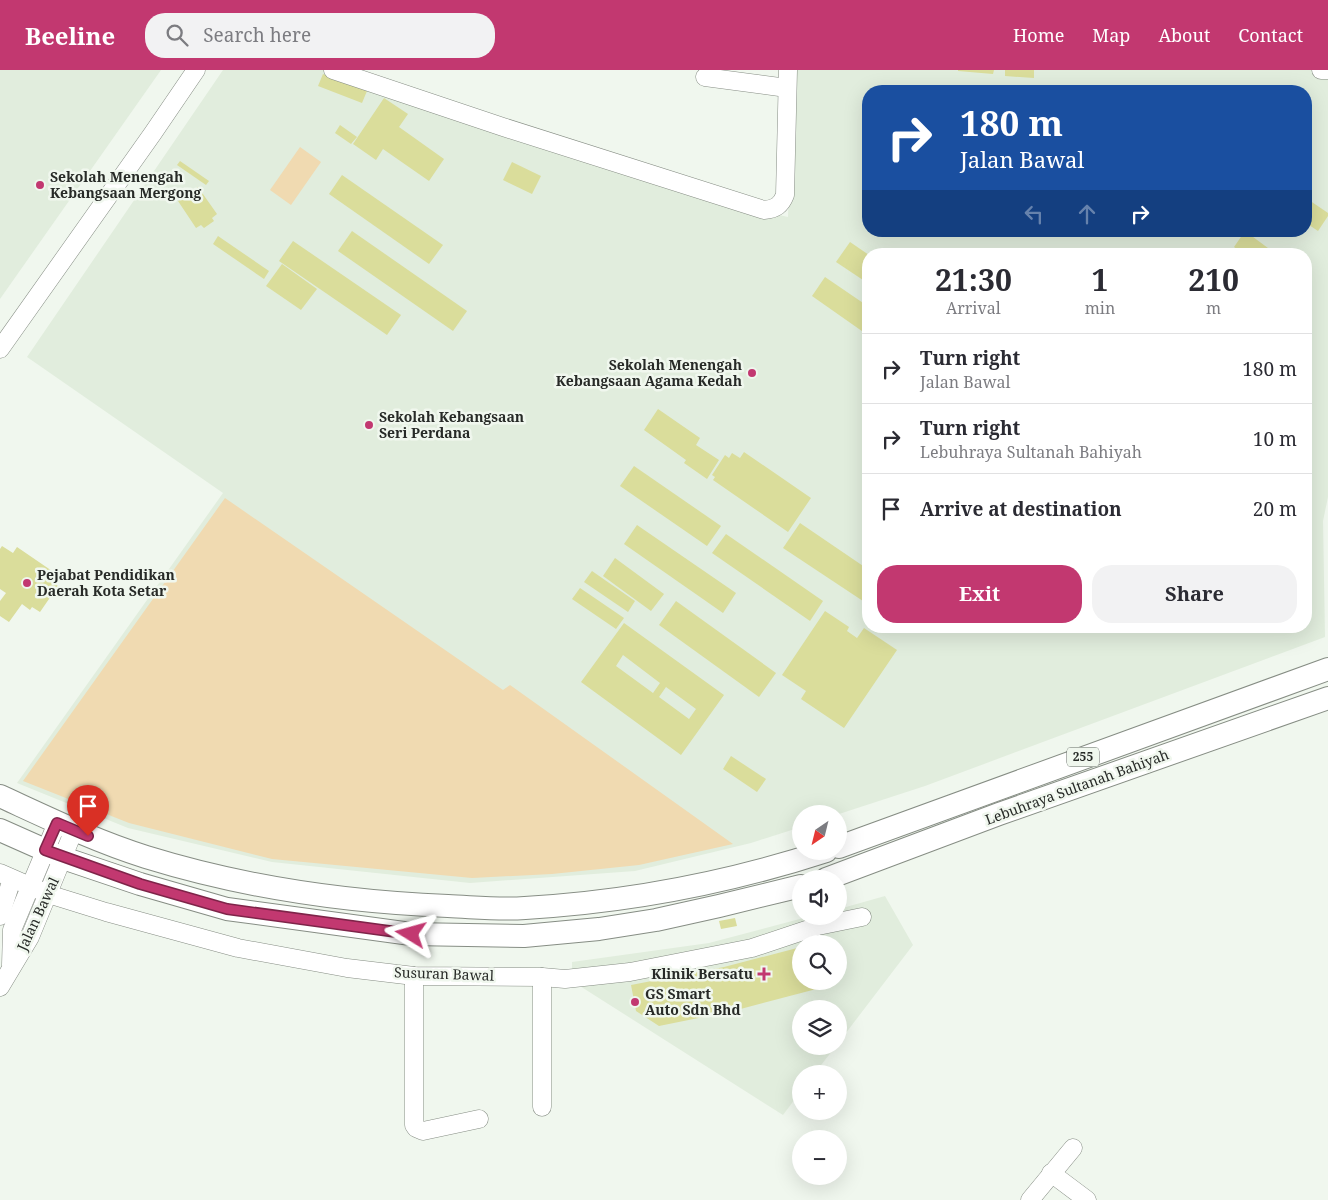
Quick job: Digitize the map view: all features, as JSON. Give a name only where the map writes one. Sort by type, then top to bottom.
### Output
[{"type":"main road","name":"Lebuhraya Sultanah Bahiyah","points":[[848,844],[1328,669]]},
{"type":"main road","name":"Lebuhraya Sultanah Bahiyah","points":[[847,871],[998,814],[1328,698]]},
{"type":"main road","points":[[0,796],[65,827],[145,857],[232,880],[409,905],[522,908],[595,902],[714,883],[794,860]]},
{"type":"main road","points":[[0,830],[54,854],[140,884],[227,909],[411,934],[524,936],[599,929],[656,920],[792,888]]},
{"type":"street","points":[[0,348],[196,70]]},
{"type":"street","points":[[333,70],[502,127],[764,210],[774,209],[782,202],[785,195],[788,70]]},
{"type":"street","points":[[1321,70],[1328,70]]},
{"type":"street","points":[[705,77],[787,88]]},
{"type":"street","name":"Jalan Bawal","points":[[0,987],[30,937],[48,894],[54,854],[65,827]]},
{"type":"street","name":"Jalan Bawal","points":[[11,968],[12,930],[30,887],[54,854]]},
{"type":"street","points":[[0,916],[6,876]]},
{"type":"street","name":"Susuran Bawal","points":[[6,876],[48,894],[115,915],[238,948],[347,968],[414,976],[542,977],[565,979],[630,972],[752,948],[808,925]]},
{"type":"street","name":"Susuran Bawal","points":[[847,918],[862,916]]},
{"type":"street","points":[[414,976],[414,1125],[423,1131],[479,1119]]},
{"type":"street","points":[[542,977],[542,1107]]},
{"type":"street","points":[[1030,1200],[1073,1148]]},
{"type":"street","points":[[1051,1173],[1087,1200]]},
{"type":"shaded area","name":"Sekolah Menengah Kebangsaan Mergong","points":[[0,70],[161,70],[0,299]]},
{"type":"shaded area","name":"Sekolah Menengah Kebangsaan Agama Kedah","points":[[223,70],[344,70],[709,199],[788,217],[793,70],[1328,70],[1328,497],[1323,521],[1325,637],[925,786],[848,811],[848,805],[792,805],[792,830],[751,843],[635,871],[470,883],[272,862],[128,828],[17,783],[223,493],[27,357]]},
{"type":"shaded area","points":[[300,147],[321,162],[291,205],[270,190]]},
{"type":"shaded area","points":[[225,498],[503,690],[510,685],[733,844],[639,865],[552,874],[472,878],[272,859],[129,823],[23,781]]},
{"type":"shaded area","points":[[885,896],[913,945],[847,1032],[847,1000],[792,1000],[792,1055],[829,1055],[821,1065],[792,1065],[792,1103],[783,1115],[572,981],[572,962],[709,943],[792,921],[792,925],[847,925],[847,907]]},
{"type":"building","points":[[958,70],[994,70],[993,74]]},
{"type":"building","points":[[1005,70],[1034,70],[1034,78],[1005,76]]},
{"type":"building","points":[[323,74],[367,91],[362,103],[318,86]]},
{"type":"building","points":[[384,98],[408,114],[399,127],[444,159],[429,181],[383,149],[376,160],[353,144]]},
{"type":"building","points":[[340,125],[357,137],[351,144],[335,133]]},
{"type":"building","points":[[180,161],[209,181],[206,185],[177,165]]},
{"type":"building","points":[[512,162],[541,176],[532,194],[503,180]]},
{"type":"building","points":[[342,175],[443,245],[429,264],[329,194]]},
{"type":"building","points":[[198,187],[217,214],[212,218],[214,221],[204,228],[201,225],[196,228],[178,201]]},
{"type":"building","points":[[1312,202],[1328,213],[1318,231],[1312,227]]},
{"type":"building","points":[[352,231],[467,311],[453,331],[338,251]]},
{"type":"building","points":[[218,236],[269,271],[264,279],[213,244]]},
{"type":"building","points":[[1241,237],[1253,237],[1268,248],[1235,248],[1234,247]]},
{"type":"building","points":[[293,241],[401,315],[387,335],[279,261]]},
{"type":"building","points":[[850,242],[862,250],[862,279],[836,262]]},
{"type":"building","points":[[282,264],[317,289],[301,310],[266,286]]},
{"type":"building","points":[[825,277],[862,302],[862,331],[812,296]]},
{"type":"building","points":[[658,409],[700,438],[696,445],[719,460],[707,479],[684,463],[686,460],[644,430]]},
{"type":"building","points":[[744,452],[811,498],[788,532],[713,480],[715,477],[712,475],[725,455],[729,458],[732,453],[740,458]]},
{"type":"building","points":[[634,466],[721,526],[707,546],[620,486]]},
{"type":"building","points":[[800,523],[862,565],[862,600],[783,548]]},
{"type":"building","points":[[637,525],[736,593],[723,613],[624,544]]},
{"type":"building","points":[[726,534],[823,601],[810,621],[712,553]]},
{"type":"building","name":"Pejabat Pendidikan Daerah Kota Setar","points":[[2,546],[13,553],[17,547],[55,573],[50,581],[58,586],[40,612],[32,607],[30,610],[22,604],[9,622],[0,616],[0,601],[6,593],[0,589],[0,549]]},
{"type":"building","points":[[615,558],[664,594],[651,611],[603,576]]},
{"type":"building","points":[[592,571],[635,601],[628,612],[584,582]]},
{"type":"building","points":[[580,588],[624,618],[616,629],[572,599]]},
{"type":"building","points":[[676,601],[776,673],[759,697],[659,625]]},
{"type":"building","points":[[825,611],[849,627],[847,631],[857,638],[862,631],[862,633],[872,633],[897,650],[844,728],[801,699],[806,691],[782,675]]},
{"type":"building","points":[[624,623],[724,695],[681,755],[581,682]],"holes":[[[623,655],[660,683],[653,693],[616,666]],[[666,687],[696,709],[689,719],[659,697]]]},
{"type":"building","points":[[731,756],[766,779],[757,792],[723,769]]},
{"type":"building","points":[[735,918],[737,926],[721,929],[719,921]]},
{"type":"building","points":[[792,949],[792,990],[813,990],[733,1011],[659,1026],[636,1011],[631,985],[724,967]]},
{"type":"place","name":"Sekolah Menengah Kebangsaan Mergong","points":[[40,185]]},
{"type":"place","name":"Sekolah Menengah Kebangsaan Agama Kedah","points":[[752,373]]},
{"type":"place","name":"Sekolah Kebangsaan Seri Perdana","points":[[369,425]]},
{"type":"place","name":"Pejabat Pendidikan Daerah Kota Setar","points":[[27,583]]},
{"type":"place","name":"Klinik Bersatu","points":[[764,974]]},
{"type":"place","name":"GS Smart Auto Sdn Bhd","points":[[635,1002]]},
{"type":"route","points":[[88,836],[57,823],[45,850],[140,884],[227,909],[411,934]]}]
